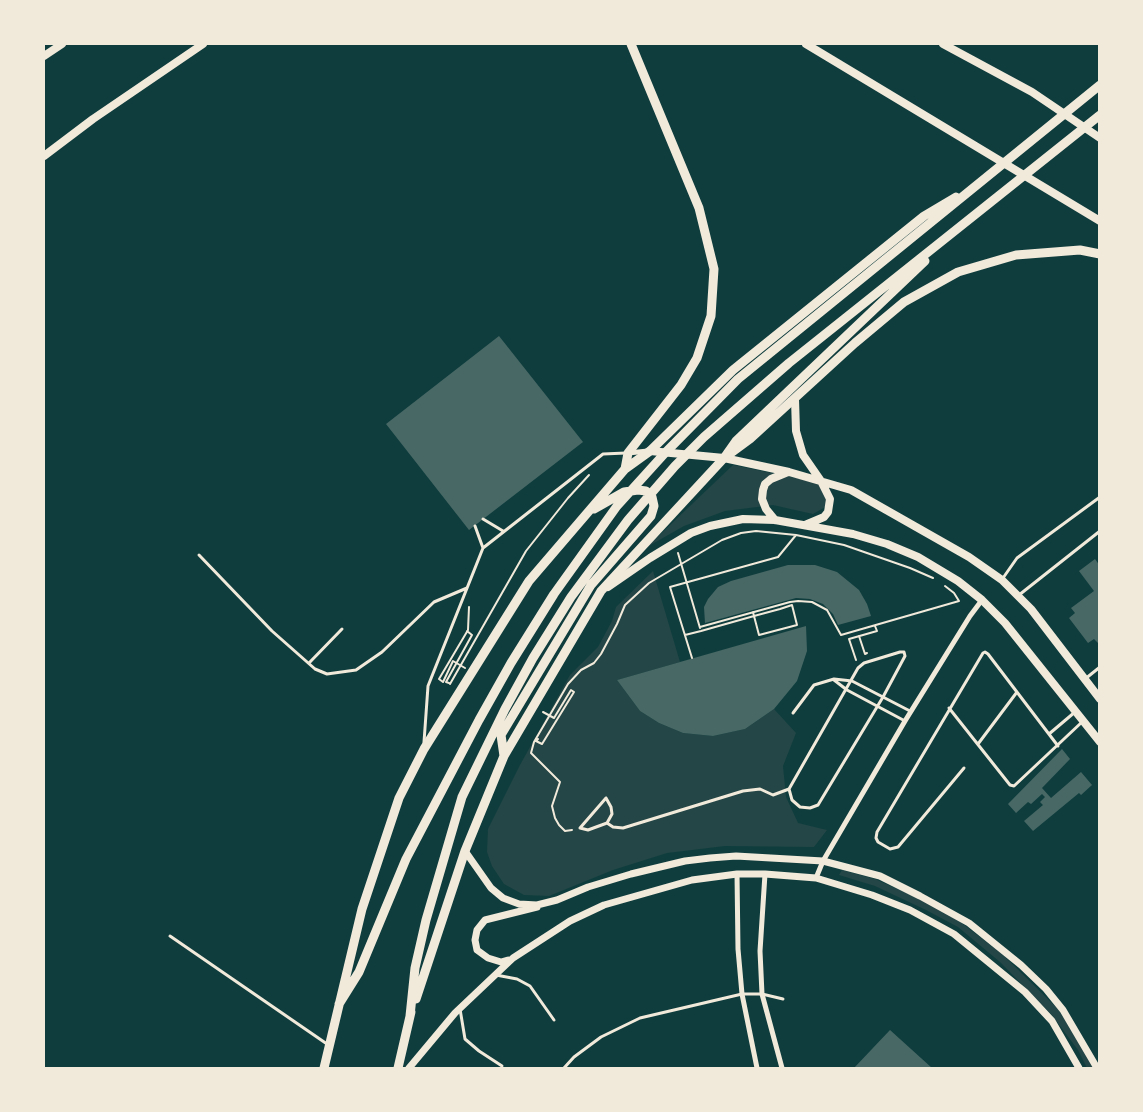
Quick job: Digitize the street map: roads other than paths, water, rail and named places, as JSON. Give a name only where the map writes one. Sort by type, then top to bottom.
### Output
[{"type":"highway","points":[[625,469],[628,453],[681,385],[697,358],[711,316],[714,269],[699,208],[631,44]]},
{"type":"highway","points":[[339,1004],[359,972],[406,859],[423,825],[506,673],[554,594],[617,506],[665,453],[738,379],[1100,85]]},
{"type":"highway","points":[[410,1016],[415,968],[426,920],[462,797],[510,699],[533,658],[572,597],[634,512],[675,466],[737,407],[1100,115]]},
{"type":"highway","points":[[324,1068],[362,909],[395,809],[424,749],[529,581],[625,469],[650,451],[733,370],[924,216],[984,180]]},
{"type":"highway","points":[[398,1068],[410,1016],[465,851],[504,756],[601,591],[724,458],[736,441],[902,285],[954,232]]},
{"type":"highway","points":[[724,458],[750,440],[855,343],[904,302],[958,272],[1016,255],[1080,250],[1100,254]]},
{"type":"highway","points":[[504,756],[501,735],[591,585],[651,516],[654,506],[652,497],[646,491],[638,490],[624,492],[586,513]]},
{"type":"main road","points":[[44,56],[62,44]]},
{"type":"main road","points":[[44,156],[93,119],[203,44]]},
{"type":"main road","points":[[806,44],[1100,221]]},
{"type":"main road","points":[[944,44],[1032,92],[1100,138]]},
{"type":"main road","points":[[795,399],[796,431],[803,455],[830,499],[828,512],[824,517],[804,526]]},
{"type":"main road","points":[[650,451],[724,458],[789,472],[851,490],[969,557],[1002,580],[1018,595],[1100,699]]},
{"type":"main road","points":[[776,520],[762,500],[763,490],[765,484],[771,479],[789,472]]},
{"type":"main road","points":[[601,591],[691,533],[733,520],[753,518],[776,520],[853,534],[887,544],[918,557],[958,580],[982,600],[1005,623],[1100,742]]},
{"type":"street","points":[[628,453],[650,451]]},
{"type":"street","points":[[816,878],[823,861],[905,722],[982,600]]},
{"type":"street","points":[[465,851],[490,888],[503,898],[519,904],[544,904]]},
{"type":"street","points":[[513,958],[501,962],[488,958],[477,950],[475,940],[477,930],[485,920],[523,912],[631,874],[685,861],[736,856],[823,861],[880,876],[969,923],[997,944],[1046,989],[1063,1010],[1097,1068]]},
{"type":"street","points":[[409,1068],[460,1008],[494,975],[513,958],[570,921],[604,905],[692,880],[737,874],[765,874],[816,878],[891,903],[954,934],[1025,992],[1057,1029],[1079,1068]]},
{"type":"street","points":[[737,874],[738,948],[742,993],[757,1068]]},
{"type":"street","points":[[765,874],[760,951],[762,994],[782,1068]]},
{"type":"lane","points":[[424,749],[428,686],[483,548],[603,454],[628,453]]},
{"type":"lane","points":[[1002,580],[1017,558],[1100,497]]},
{"type":"lane","points":[[483,519],[503,531]]},
{"type":"lane","points":[[475,526],[483,548]]},
{"type":"lane","points":[[1018,595],[1100,531]]},
{"type":"lane","points":[[199,555],[272,631],[315,669],[327,674],[356,670],[382,652],[434,602],[467,588]]},
{"type":"lane","points":[[309,663],[342,629]]},
{"type":"lane","points":[[607,823],[613,827],[623,828],[743,791],[760,789],[773,795],[789,789],[858,668],[864,663],[900,652],[905,653],[883,697],[818,805],[810,808],[800,807],[792,800],[789,789]]},
{"type":"lane","points":[[964,768],[898,847],[890,849],[878,842],[877,832],[949,708],[985,652],[1058,746]]},
{"type":"lane","points":[[1085,679],[1100,667]]},
{"type":"lane","points":[[793,713],[813,685],[834,679],[852,681],[911,712]]},
{"type":"lane","points":[[834,679],[847,690],[905,722]]},
{"type":"lane","points":[[978,744],[1017,692]]},
{"type":"lane","points":[[949,708],[1014,786],[1084,721]]},
{"type":"lane","points":[[1049,734],[1076,710]]},
{"type":"lane","points":[[606,798],[612,814],[607,823],[588,830],[580,828],[606,798]]},
{"type":"lane","points":[[170,936],[329,1045]]},
{"type":"lane","points":[[494,975],[517,979],[530,986],[554,1020]]},
{"type":"lane","points":[[564,1068],[601,1037],[640,1018],[742,993],[762,994],[783,999]]},
{"type":"lane","points":[[460,1008],[465,1038],[479,1051],[502,1066]]}]
